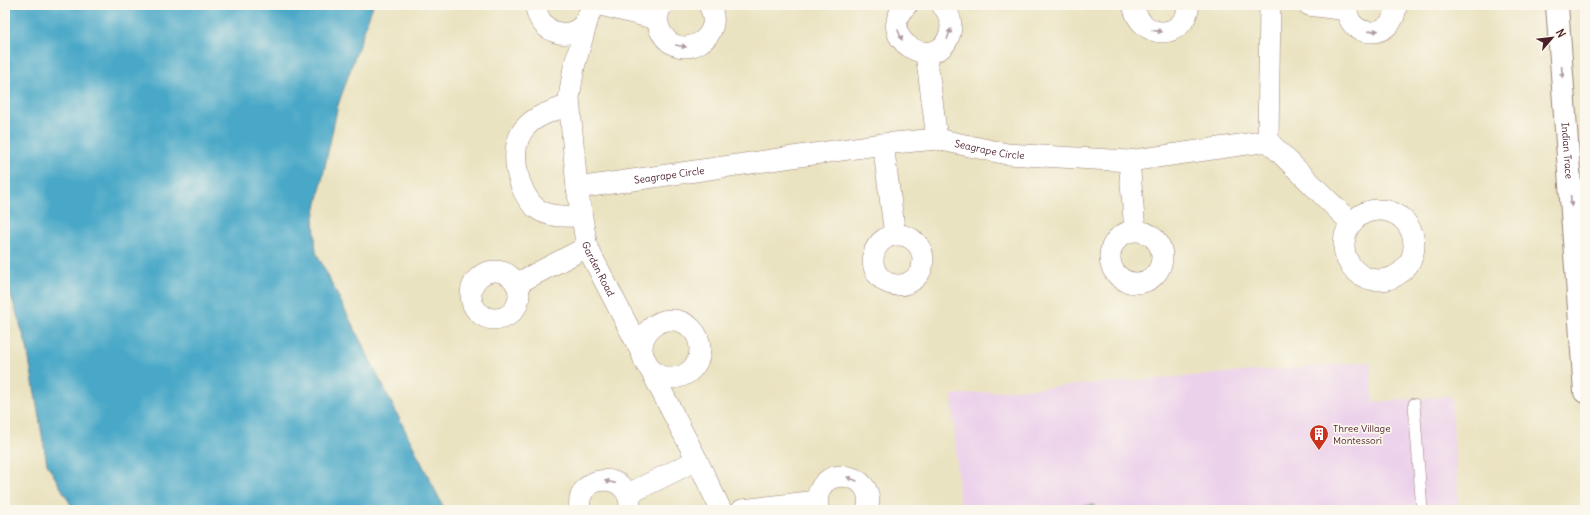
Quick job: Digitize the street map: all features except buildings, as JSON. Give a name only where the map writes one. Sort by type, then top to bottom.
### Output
[{"type":"main road","name":"Indian Trace","points":[[1557,5],[1585,392]]},
{"type":"street","points":[[536,5],[539,19],[544,26],[551,31],[560,34],[576,30],[583,25],[593,8],[660,12],[659,29],[664,37],[672,44],[681,47],[690,47],[700,44],[707,38],[712,29],[714,20],[712,10],[709,5]]},
{"type":"street","points":[[907,5],[900,13],[897,23],[898,32],[902,41],[908,47],[917,52],[926,53],[936,50],[949,38],[951,28],[950,19],[947,10],[942,5]]},
{"type":"street","points":[[1133,5],[1135,15],[1141,23],[1148,29],[1158,32],[1167,32],[1184,22],[1188,13],[1189,5]]},
{"type":"street","points":[[1270,5],[1268,141],[1351,223]]},
{"type":"street","points":[[1309,5],[1347,7],[1349,18],[1354,25],[1361,30],[1369,32],[1378,32],[1386,28],[1392,22],[1396,14],[1396,5]]},
{"type":"street","name":"Garden Road","points":[[593,8],[574,67],[569,104],[577,188],[587,247],[697,460],[721,510]]},
{"type":"street","points":[[926,53],[937,139]]},
{"type":"street","points":[[569,104],[534,119],[523,130],[518,140],[515,160],[517,174],[536,208],[554,215],[581,216]]},
{"type":"street","name":"Seagrape Circle","points":[[577,188],[882,144],[937,139],[1007,154],[1129,161],[1268,141]]},
{"type":"street","points":[[882,144],[895,235]]},
{"type":"street","points":[[1129,161],[1135,230]]},
{"type":"street","points":[[516,284],[587,247]]},
{"type":"street","points":[[580,510],[580,499],[583,491],[598,481],[606,480],[615,482],[622,486],[629,502],[697,460]]},
{"type":"street","points":[[742,510],[817,506],[818,492],[822,485],[836,476],[845,476],[860,482],[865,489],[868,498],[867,510]]},
{"type":"lane","points":[[1414,404],[1422,510]]},
{"type":"shaded area","points":[[1370,362],[1373,402],[1451,396],[1459,510],[960,510],[952,395]]},
{"type":"green space","points":[[1094,505],[1094,510],[1019,510]]},
{"type":"water","points":[[5,5],[373,5],[338,105],[314,218],[316,252],[445,510],[74,510],[47,464],[27,347],[5,276]]},
{"type":"place","name":"Three Village Montessori","points":[[1319,451]]}]
